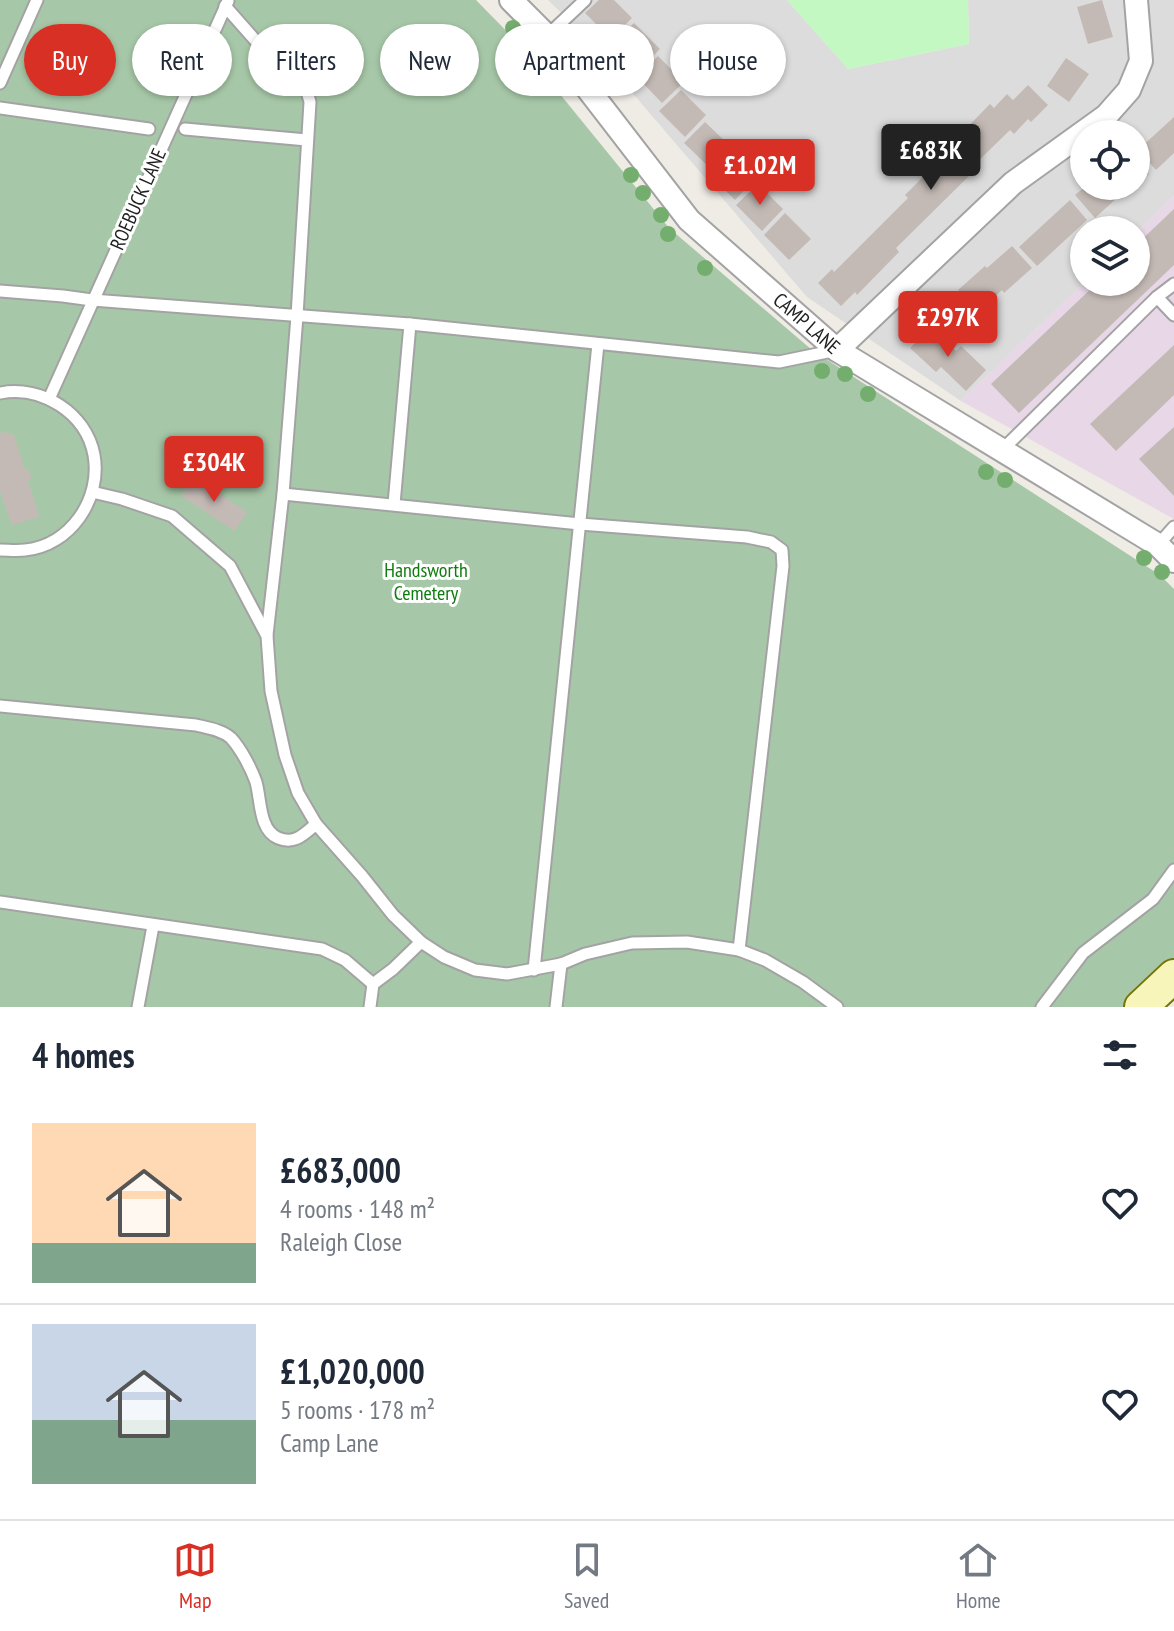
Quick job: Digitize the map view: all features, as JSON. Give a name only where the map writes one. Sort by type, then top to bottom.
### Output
[{"type":"street","name":"CAMP LANE","points":[[511,0],[535,24]]},
{"type":"street","points":[[837,350],[1013,183],[1106,116],[1129,90],[1141,61],[1136,0]]},
{"type":"street","name":"CAMP LANE","points":[[593,96],[689,220],[837,350],[1166,553]]},
{"type":"street","points":[[1141,1007],[1174,976]]},
{"type":"lane","points":[[0,83],[37,0]]},
{"type":"lane","points":[[560,24],[585,0]]},
{"type":"lane","points":[[227,3],[262,48],[286,58],[304,81],[310,102],[283,494],[267,636],[271,691],[285,755],[298,793],[316,824],[393,915],[421,942],[444,957],[475,970],[507,974],[561,964],[585,954],[632,943],[687,942],[739,950],[765,960],[837,1007]]},
{"type":"lane","name":"ROEBUCK LANE","points":[[49,399],[227,3]]},
{"type":"lane","points":[[0,108],[149,129]]},
{"type":"lane","points":[[185,129],[307,140]]},
{"type":"lane","points":[[1001,451],[1157,297],[1174,284]]},
{"type":"lane","points":[[0,291],[410,324],[779,362],[837,350]]},
{"type":"lane","points":[[1157,297],[1174,315]]},
{"type":"lane","points":[[394,504],[410,324]]},
{"type":"lane","points":[[534,970],[598,344]]},
{"type":"lane","points":[[0,393],[29,392],[67,410],[83,429],[94,454],[95,479],[78,521],[64,535],[46,545],[25,551],[0,550]]},
{"type":"lane","points":[[92,492],[172,516],[230,566],[267,636]]},
{"type":"lane","points":[[283,494],[580,524],[747,537],[771,542],[782,550],[783,566],[739,950]]},
{"type":"lane","points":[[1166,553],[1174,527]]},
{"type":"lane","points":[[0,706],[196,725],[218,730],[230,738],[245,759],[256,782],[265,825],[273,836],[286,841],[298,839],[316,824]]},
{"type":"lane","points":[[1042,1007],[1083,953],[1153,899],[1174,870]]},
{"type":"lane","points":[[0,902],[322,949],[345,960],[373,984]]},
{"type":"lane","points":[[138,1007],[153,926]]},
{"type":"lane","points":[[370,1007],[373,984],[421,942]]},
{"type":"lane","points":[[556,1007],[561,964]]},
{"type":"shaded area","points":[[548,0],[787,0],[848,69],[969,44],[968,0],[1174,0],[1174,196],[1150,219],[1150,216],[1070,216],[1070,296],[961,401],[807,297],[635,96],[654,96],[654,24],[573,24]]},
{"type":"shaded area","points":[[1174,196],[1174,519],[961,401],[1070,296],[1150,296],[1150,219]]},
{"type":"green space","name":"Handsworth Cemetery","points":[[0,0],[476,0],[499,24],[495,24],[495,96],[562,96],[669,228],[812,350],[1160,575],[1174,589],[1174,963],[1126,1007],[0,1007]]},
{"type":"green space","points":[[787,0],[968,0],[969,44],[848,69]]},
{"type":"building","points":[[599,0],[614,0],[632,18],[626,24],[596,24],[585,13]]},
{"type":"building","points":[[1102,0],[1113,37],[1088,44],[1077,7]]},
{"type":"building","points":[[658,56],[670,68],[670,95],[662,103],[654,95],[654,60]]},
{"type":"building","points":[[1066,58],[1089,74],[1069,102],[1047,86]]},
{"type":"building","points":[[1028,85],[1048,105],[1014,134],[1010,130],[966,173],[969,176],[896,248],[899,252],[857,295],[855,292],[841,306],[818,283],[832,269],[834,272],[908,198],[905,195],[990,104],[994,108],[1007,94],[1013,100]]},
{"type":"building","points":[[675,96],[687,96],[706,115],[685,137],[659,111]]},
{"type":"building","points":[[1174,117],[1174,153],[1156,170],[1150,163],[1150,139]]},
{"type":"building","points":[[705,122],[731,147],[710,168],[684,143]]},
{"type":"building","points":[[730,153],[756,178],[735,200],[709,174]]},
{"type":"building","points":[[758,184],[783,209],[762,231],[736,205]]},
{"type":"building","points":[[1070,200],[1084,216],[1070,216],[1070,236],[1037,266],[1019,247]]},
{"type":"building","points":[[1079,200],[1115,200],[1097,216],[1093,216]]},
{"type":"building","points":[[1174,209],[1174,265],[1150,288],[1150,232]]},
{"type":"building","points":[[785,213],[811,239],[789,260],[764,235]]},
{"type":"building","points":[[1012,246],[1032,268],[978,312],[958,290]]},
{"type":"building","points":[[1083,296],[1142,296],[1019,413],[991,384]]},
{"type":"building","points":[[931,327],[956,351],[961,346],[986,370],[966,391],[941,367],[936,372],[910,348]]},
{"type":"building","points":[[1174,345],[1174,395],[1116,451],[1090,424]]},
{"type":"building","points":[[1174,427],[1174,496],[1139,459]]},
{"type":"building","points":[[0,433],[14,435],[25,470],[28,468],[32,479],[28,480],[39,517],[12,525],[0,491]]},
{"type":"building","points":[[193,477],[247,512],[235,531],[181,496]]}]
